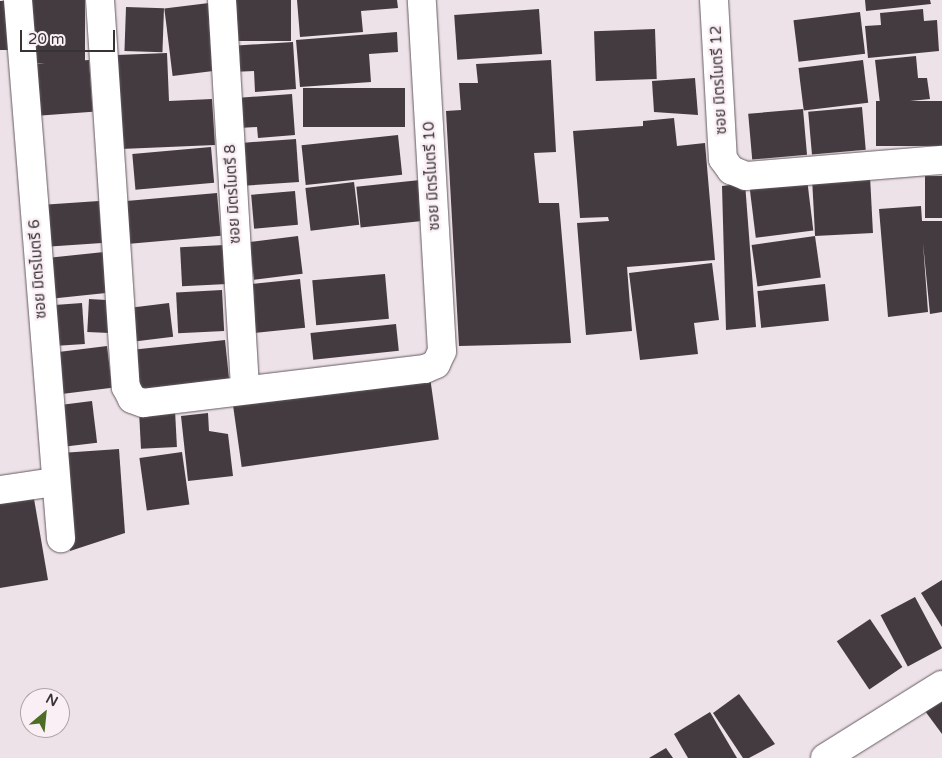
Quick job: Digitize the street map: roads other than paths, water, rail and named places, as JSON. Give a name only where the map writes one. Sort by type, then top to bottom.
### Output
[{"type":"street","name":"ซอย มิตรไมตรี 6","points":[[18,0],[55,482],[61,538]]},
{"type":"street","points":[[100,0],[126,387],[132,399],[143,403],[245,388]]},
{"type":"street","name":"ซอย มิตรไมตรี 8","points":[[222,0],[245,388]]},
{"type":"street","name":"ซอย มิตรไมตรี 10","points":[[245,388],[425,369],[436,364],[442,351],[422,0]]},
{"type":"street","name":"ซอย มิตรไมตรี 12","points":[[714,0],[723,159],[730,170],[746,176],[942,160]]},
{"type":"street","points":[[0,490],[55,482]]},
{"type":"street","points":[[825,758],[942,685]]}]
